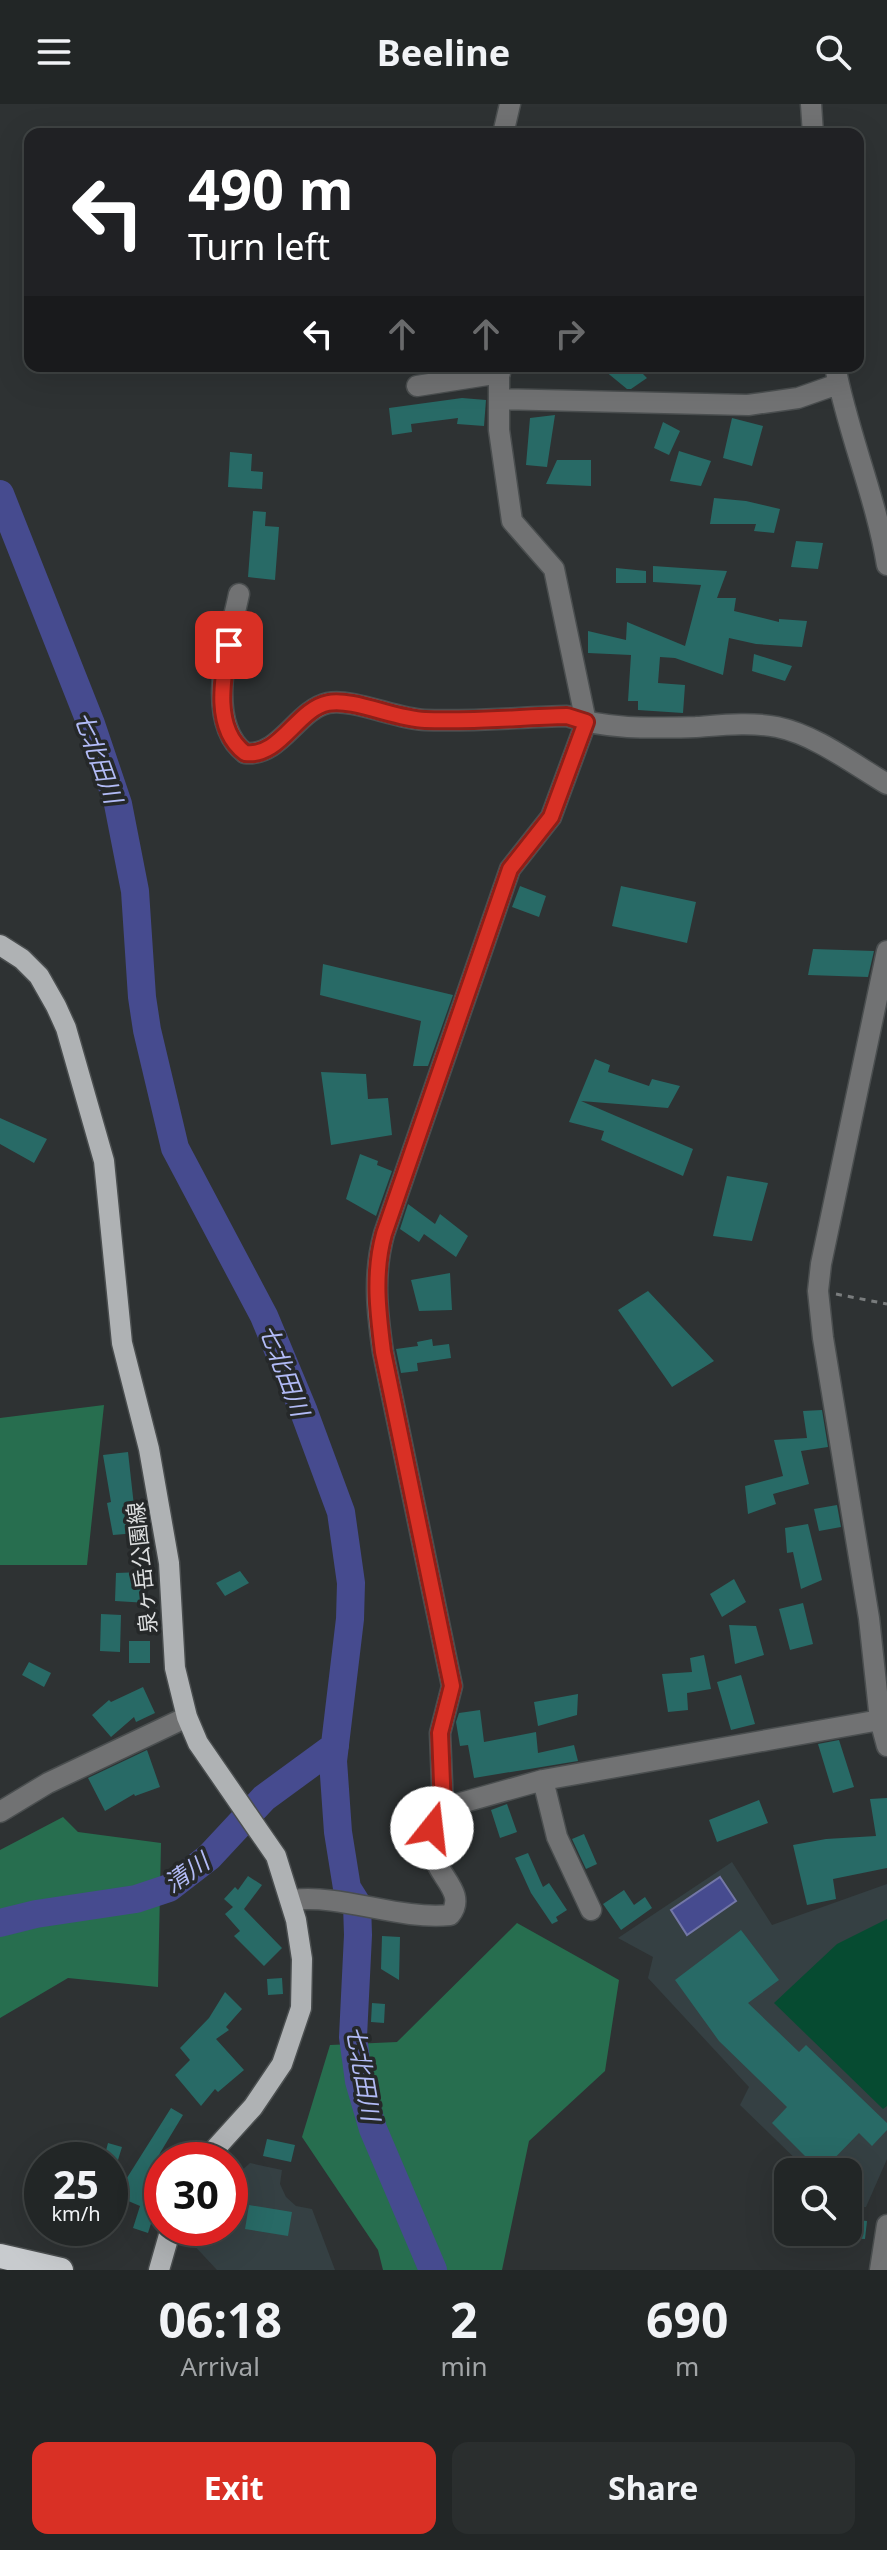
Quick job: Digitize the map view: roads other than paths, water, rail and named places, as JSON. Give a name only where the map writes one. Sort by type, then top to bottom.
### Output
[{"type":"highway","points":[[0,2256],[61,2270]]},
{"type":"main road","name":"泉ヶ岳公園線","points":[[0,945],[22,959],[39,976],[56,1006],[66,1028],[104,1161],[122,1343],[149,1449],[167,1548],[175,1668],[187,1717],[198,1743],[268,1841],[282,1871],[302,1898],[301,2008],[282,2064],[253,2107],[221,2142]]},
{"type":"main road","points":[[159,2270],[166,2246]]},
{"type":"street","points":[[504,128],[510,104]]},
{"type":"street","points":[[811,104],[813,128]]},
{"type":"street","points":[[417,386],[485,372]]},
{"type":"street","points":[[443,1808],[440,1733],[452,1686],[383,1352],[377,1311],[376,1262],[510,869],[551,817],[586,722],[554,569],[512,521],[499,430],[500,372]]},
{"type":"street","points":[[500,399],[748,405],[798,398],[836,375],[848,427],[875,511],[887,565]]},
{"type":"street","points":[[239,594],[225,661],[222,694],[227,731],[245,753],[267,748],[320,706],[334,703],[425,720],[567,716],[586,722],[625,726],[775,726],[812,740],[887,784]]},
{"type":"street","points":[[887,951],[850,1117],[818,1291],[869,1618],[880,1720],[887,1746]]},
{"type":"street","points":[[0,1812],[48,1783],[187,1717]]},
{"type":"street","points":[[302,1898],[381,1910],[450,1915],[455,1909],[457,1897],[434,1856],[434,1815],[443,1808],[543,1780],[880,1720]]},
{"type":"street","points":[[543,1780],[557,1837],[591,1910]]},
{"type":"street","points":[[880,2270],[887,2225]]},
{"type":"water","points":[[720,1877],[736,1901],[687,1935],[671,1910]]},
{"type":"waterway","name":"七北田川","points":[[0,494],[91,724],[118,804],[135,891],[147,1030],[175,1148],[264,1316],[341,1512],[351,1583],[350,1619],[333,1761],[338,1832],[347,1888],[357,1904],[353,2037],[359,2081],[373,2129],[433,2270]]},
{"type":"waterway","name":"清川","points":[[0,1923],[36,1914],[136,1899],[169,1888],[209,1857],[264,1798],[335,1746]]}]
